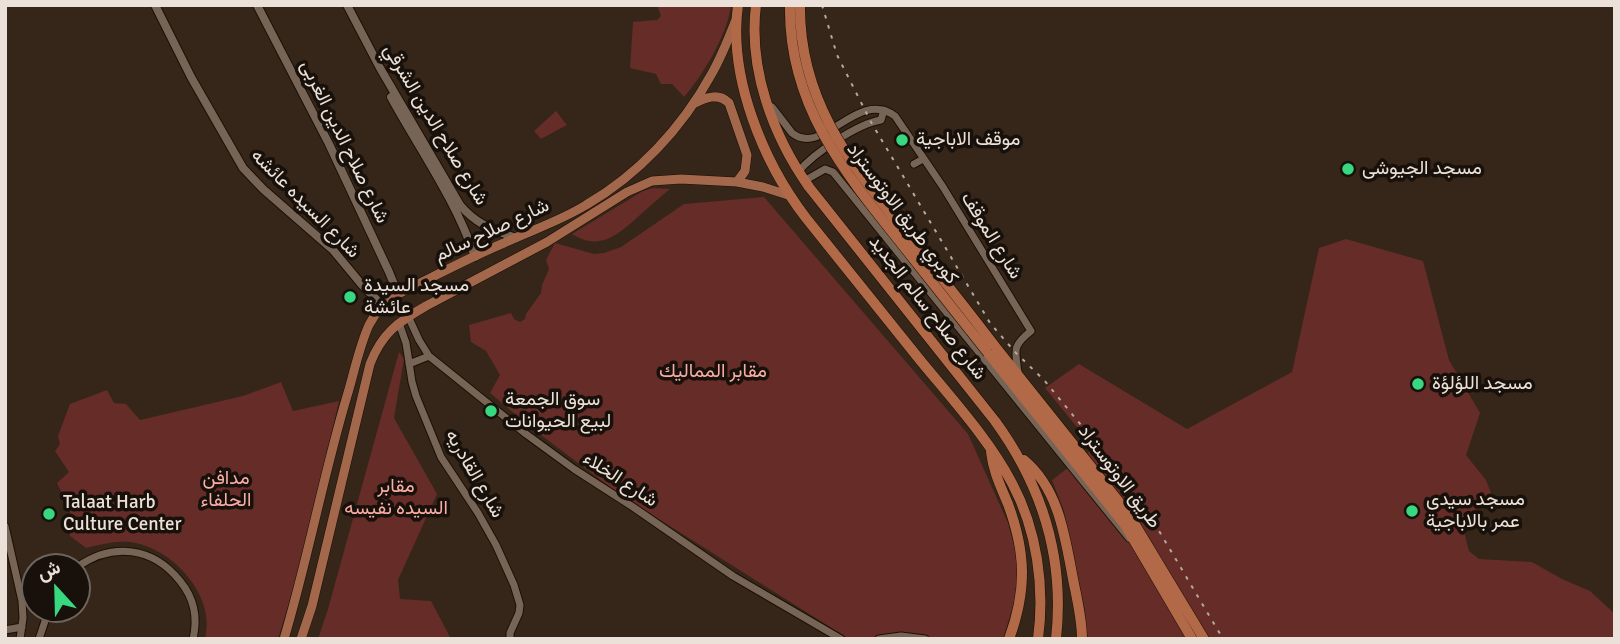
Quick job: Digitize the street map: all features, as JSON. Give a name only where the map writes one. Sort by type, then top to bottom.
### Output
[{"type":"highway","name":"شارع صلاح سالم","points":[[736,20],[738,5]]},
{"type":"highway","name":"شارع صلاح سالم الجديد","points":[[757,5],[756,51],[764,93],[780,139],[801,176],[995,422],[1028,473],[1045,515],[1054,556],[1058,598],[1056,639]]},
{"type":"highway","name":"كوبري طريق الاوتوستراد","points":[[790,5],[796,62],[808,101],[825,139],[876,212],[991,349]]},
{"type":"highway","name":"كوبري طريق الاوتوستراد","points":[[800,5],[801,34],[806,59],[817,97],[833,133],[844,152],[991,349]]},
{"type":"highway","name":"شارع صلاح سالم الجديد","points":[[736,20],[739,66],[752,116],[764,148],[791,197],[990,448],[1012,483],[1030,529],[1038,569],[1041,603],[1038,639]]},
{"type":"highway","name":"طريق الاوتوستراد","points":[[991,349],[1018,377],[1128,513],[1204,639]]},
{"type":"highway","name":"طريق الاوتوستراد","points":[[991,349],[1111,506],[1142,551],[1192,639]]},
{"type":"highway","points":[[990,448],[996,475],[1013,518],[1021,558],[1021,598],[1009,639]]},
{"type":"highway","points":[[1018,455],[1038,473],[1058,513],[1069,554],[1082,639]]},
{"type":"main road","name":"شارع السيده عائشه","points":[[155,5],[191,77],[243,168],[332,250],[383,306]]},
{"type":"main road","name":"شارع صلاح الدين الغربى","points":[[257,5],[335,155],[398,294]]},
{"type":"main road","name":"شارع صلاح الدين الشرقي","points":[[341,5],[467,232],[475,257]]},
{"type":"main road","name":"شارع صلاح الدين الشرقي","points":[[347,5],[380,68],[460,205],[470,217],[482,225],[516,238]]},
{"type":"main road","name":"شارع صلاح سالم","points":[[284,639],[347,396],[370,323],[383,306],[398,294],[571,214],[611,190],[660,145],[693,104],[722,55],[736,20]]},
{"type":"main road","points":[[693,104],[716,96],[729,103],[747,155],[745,171],[737,182]]},
{"type":"main road","name":"شارع صلاح سالم","points":[[302,639],[370,364],[384,338],[399,323],[547,242],[640,185],[664,179],[737,182],[764,187],[791,197]]},
{"type":"street","points":[[764,93],[785,127],[800,139],[811,139],[865,111],[884,110],[881,120],[866,124],[819,152],[801,176]]},
{"type":"street","name":"شارع الموقف","points":[[884,110],[898,120],[1031,331],[1016,348],[1018,377]]},
{"type":"street","points":[[843,123],[849,134]]},
{"type":"street","points":[[914,164],[923,159]]},
{"type":"street","points":[[801,176],[828,169],[833,172],[1105,511],[1142,551]]},
{"type":"street","name":"شارع الخلاء","points":[[408,316],[429,356],[526,434],[733,576],[841,639]]},
{"type":"street","name":"شارع القادريه","points":[[399,323],[406,342],[419,407],[441,457],[478,513],[514,585],[520,605],[510,639]]},
{"type":"street","points":[[409,364],[429,356]]},
{"type":"street","points":[[5,526],[22,601],[20,639]]},
{"type":"street","points":[[91,559],[115,552],[137,552],[157,560],[174,574],[189,595],[195,614],[193,639]]},
{"type":"street","points":[[5,630],[22,627]]},
{"type":"street","points":[[879,639],[901,636],[925,639]]},
{"type":"green space","points":[[657,5],[731,5],[725,29],[714,54],[684,97],[672,84],[661,84],[656,74],[630,68],[633,22],[657,20],[661,16]]},
{"type":"green space","points":[[556,111],[567,125],[541,139],[534,131]]},
{"type":"green space","points":[[653,188],[670,189],[617,234],[600,241],[591,241],[572,234],[643,191]]},
{"type":"green space","name":"مقابر المماليك","points":[[764,197],[968,434],[1008,523],[1016,553],[1017,592],[1003,639],[849,639],[622,496],[490,393],[500,375],[486,351],[471,342],[469,325],[511,313],[514,319],[520,322],[525,319],[541,293],[549,269],[546,260],[555,243],[594,254],[604,253],[621,247],[684,204]]},
{"type":"green space","points":[[1346,239],[1423,261],[1449,360],[1480,413],[1466,455],[1486,480],[1491,493],[1462,523],[1469,551],[1479,559],[1532,562],[1590,591],[1615,614],[1615,639],[1087,639],[1085,610],[1064,511],[1052,480],[1094,448],[1045,388],[1079,364],[1187,429],[1292,372],[1319,248]]},
{"type":"green space","name":"مقابر السيده نفيسه","points":[[399,352],[404,359],[394,418],[437,494],[398,580],[400,599],[431,601],[451,639],[318,639],[328,609]]},
{"type":"green space","name":"مدافن الحلفاء","points":[[281,382],[293,411],[339,401],[299,570],[278,639],[205,639],[207,623],[204,606],[197,590],[175,563],[145,546],[123,542],[86,548],[70,536],[70,509],[57,483],[69,472],[55,451],[60,444],[58,436],[70,404],[107,390],[114,403],[126,404],[140,420],[243,396]]},
{"type":"railway","points":[[822,5],[837,55],[871,122],[990,323],[1044,380],[1136,492],[1223,639]]},
{"type":"place","name":"موقف الاباجية","points":[[902,140]]},
{"type":"place","name":"مسجد الجيوشى","points":[[1348,169]]},
{"type":"place","name":"مسجد السيدة عائشة","points":[[350,297]]},
{"type":"place","name":"مسجد اللؤلؤة","points":[[1418,384]]},
{"type":"place","name":"سوق الجمعة لبيع الحيوانات","points":[[491,411]]},
{"type":"place","name":"مسجد سيدى عمر بالاباجية","points":[[1412,511]]},
{"type":"place","name":"Talaat Harb Culture Center","points":[[49,514]]}]
